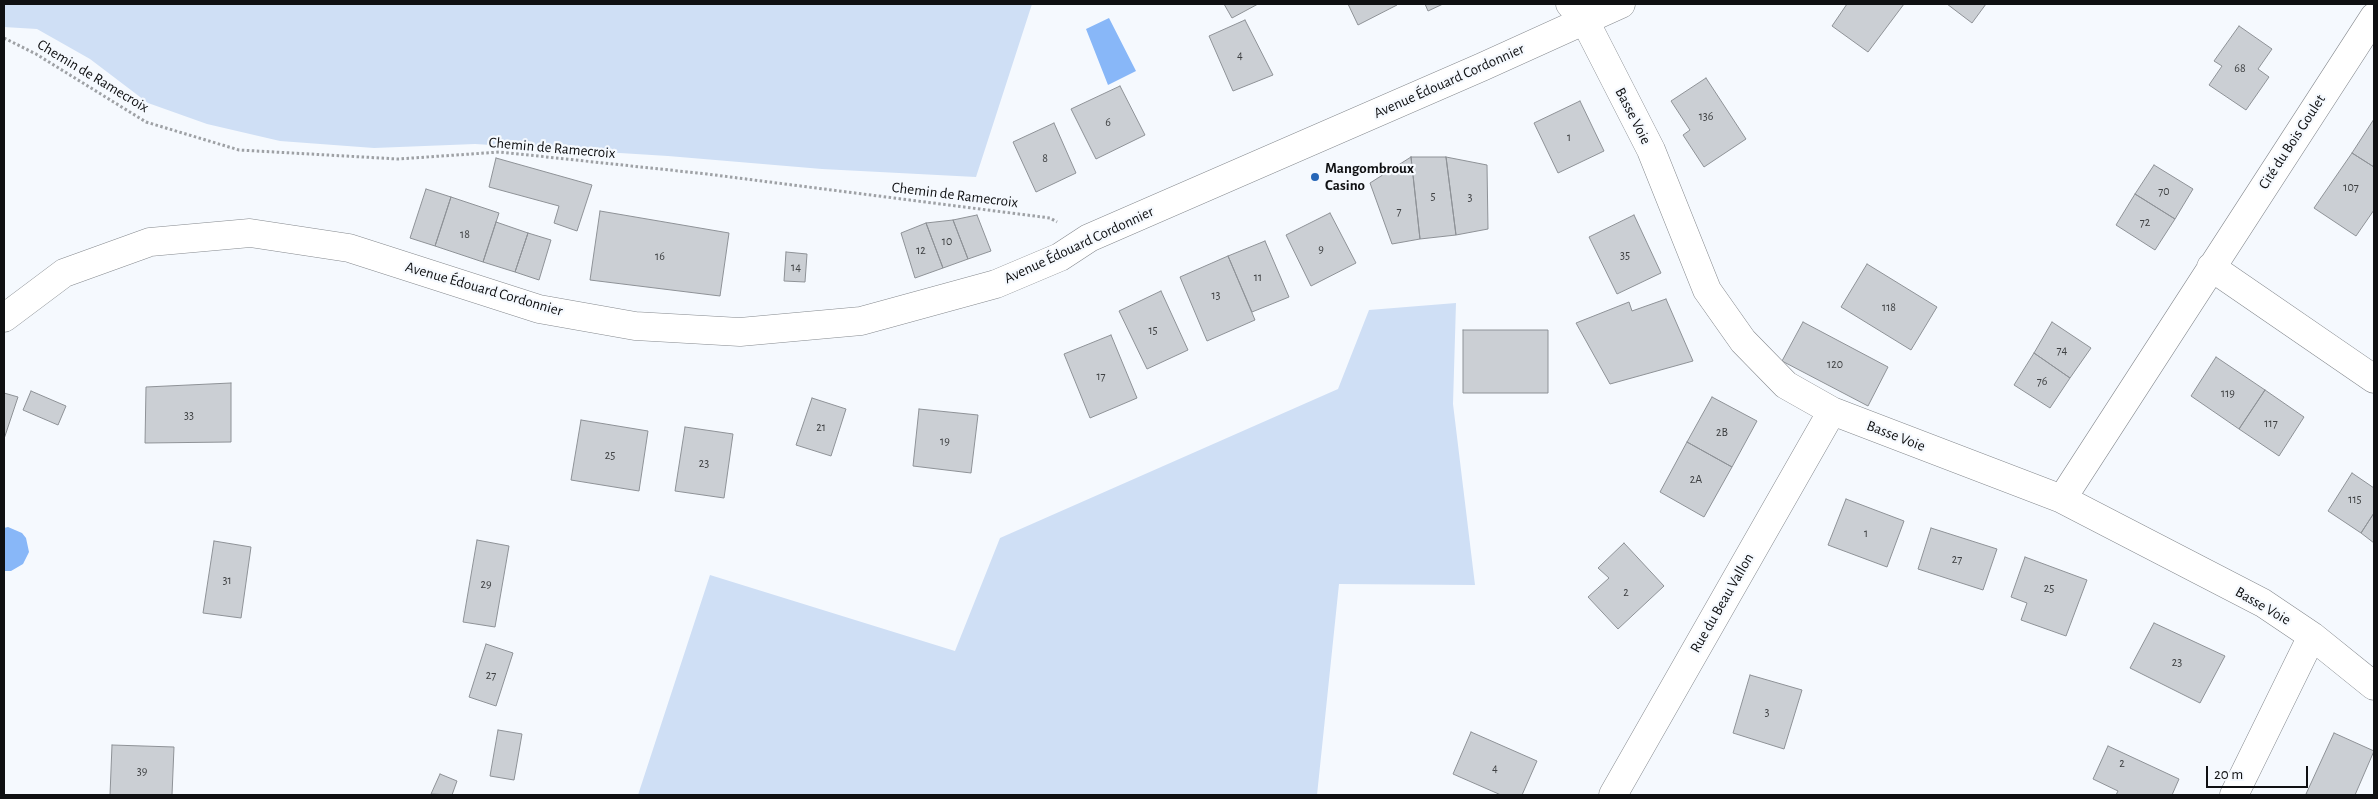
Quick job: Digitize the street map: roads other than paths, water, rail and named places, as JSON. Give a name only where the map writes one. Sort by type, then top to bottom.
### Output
[{"type":"street","name":"Avenue Édouard Cordonnier","points":[[4,318],[64,273],[150,242],[250,233],[350,248],[539,309],[635,326],[740,332],[861,321],[996,284],[1060,257],[1089,238],[1578,12],[1621,4]]},
{"type":"street","name":"Basse Voie","points":[[1578,12],[1651,150],[1707,290],[1743,342],[1786,385],[1832,411],[2062,500],[2263,603],[2312,636],[2374,686]]},
{"type":"street","name":"Cité du Bois Goulet","points":[[2062,500],[2374,17]]},
{"type":"street","points":[[2211,267],[2374,379]]},
{"type":"street","name":"Rue du Beau Vallon","points":[[1613,795],[1832,411]]},
{"type":"street","points":[[2234,795],[2312,636]]},
{"type":"water","points":[[1109,18],[1136,71],[1108,85],[1086,29]]},
{"type":"water","points":[[8,527],[22,533],[26,538],[29,552],[23,564],[11,571],[4,571],[4,528]]},
{"type":"place","name":"Mangombroux Casino","points":[[1315,177]]}]
